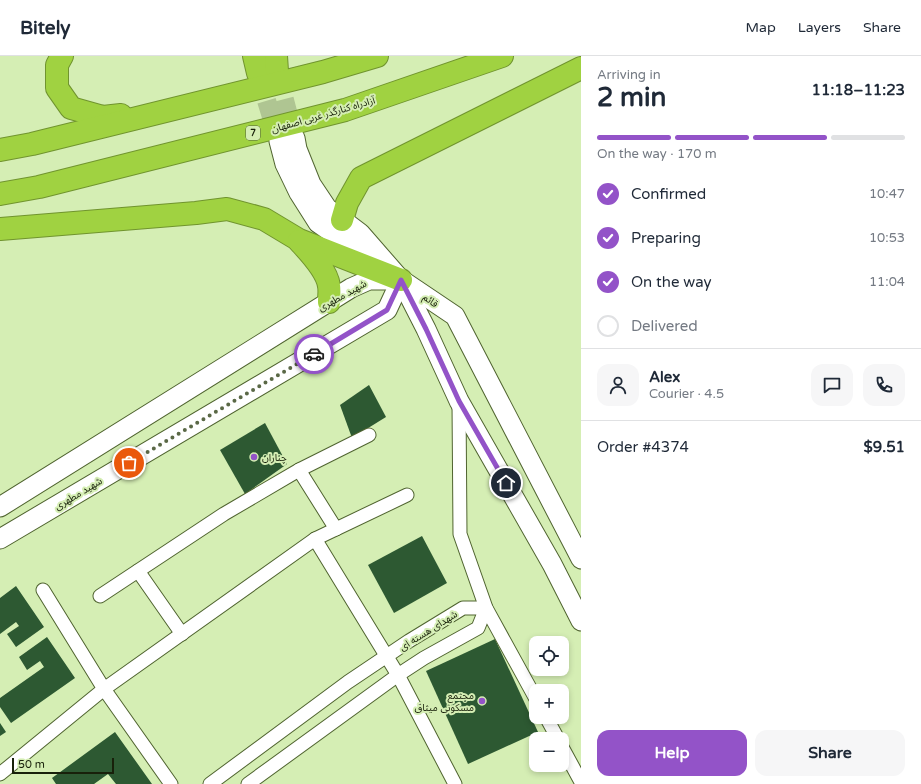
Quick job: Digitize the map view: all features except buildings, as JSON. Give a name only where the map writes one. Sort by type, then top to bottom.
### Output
[{"type":"highway","points":[[62,56],[57,64],[57,88],[71,108],[103,117],[172,110]]},
{"type":"highway","points":[[0,150],[32,144],[172,110],[323,72],[377,56]]},
{"type":"highway","name":"آزادراه کنارگذر غربی اصفهان","points":[[0,194],[39,187],[345,110],[502,56]]},
{"type":"highway","points":[[342,220],[347,203],[361,178],[581,68]]},
{"type":"highway","points":[[0,229],[196,213],[227,209],[264,219],[299,240],[401,280]]},
{"type":"highway","points":[[299,240],[315,259],[326,276],[329,286],[329,302]]},
{"type":"main road","points":[[287,140],[285,164],[306,190],[360,233],[401,280]]},
{"type":"main road","points":[[306,190],[318,222],[401,280]]},
{"type":"main road","name":"شهید مطهری","points":[[0,507],[351,288],[369,280],[401,280],[387,310],[0,539]]},
{"type":"main road","name":"قائم","points":[[401,280],[454,316],[581,559]]},
{"type":"main road","name":"قائم","points":[[401,280],[426,329],[459,401],[552,564],[581,621]]},
{"type":"main road","points":[[426,329],[432,316],[441,313],[454,316]]},
{"type":"street","points":[[459,401],[460,534],[486,608],[529,686]]},
{"type":"street","points":[[100,596],[224,514],[299,470],[369,435]]},
{"type":"street","points":[[299,470],[336,529]]},
{"type":"street","points":[[0,774],[104,689],[315,540],[407,495]]},
{"type":"street","points":[[315,540],[398,675],[455,784]]},
{"type":"street","points":[[138,571],[182,634]]},
{"type":"street","points":[[43,590],[104,689],[172,784]]},
{"type":"street","name":"شهدای هسته ای","points":[[210,784],[348,682],[409,641],[463,608],[486,608]]},
{"type":"street","points":[[248,784],[398,675],[424,658],[478,628],[486,608]]},
{"type":"street","points":[[569,760],[581,782]]},
{"type":"tunnel","points":[[277,71],[294,137]]},
{"type":"tunnel","points":[[258,73],[279,141]]},
{"type":"way so far","points":[[129,463],[314,354]]},
{"type":"place","name":"چناران","points":[[254,457]]},
{"type":"place","name":"مجتمع مسکونی میثاق","points":[[482,701]]},
{"type":"route","points":[[314,354],[387,310],[401,280],[426,329],[459,401],[506,483]]}]
